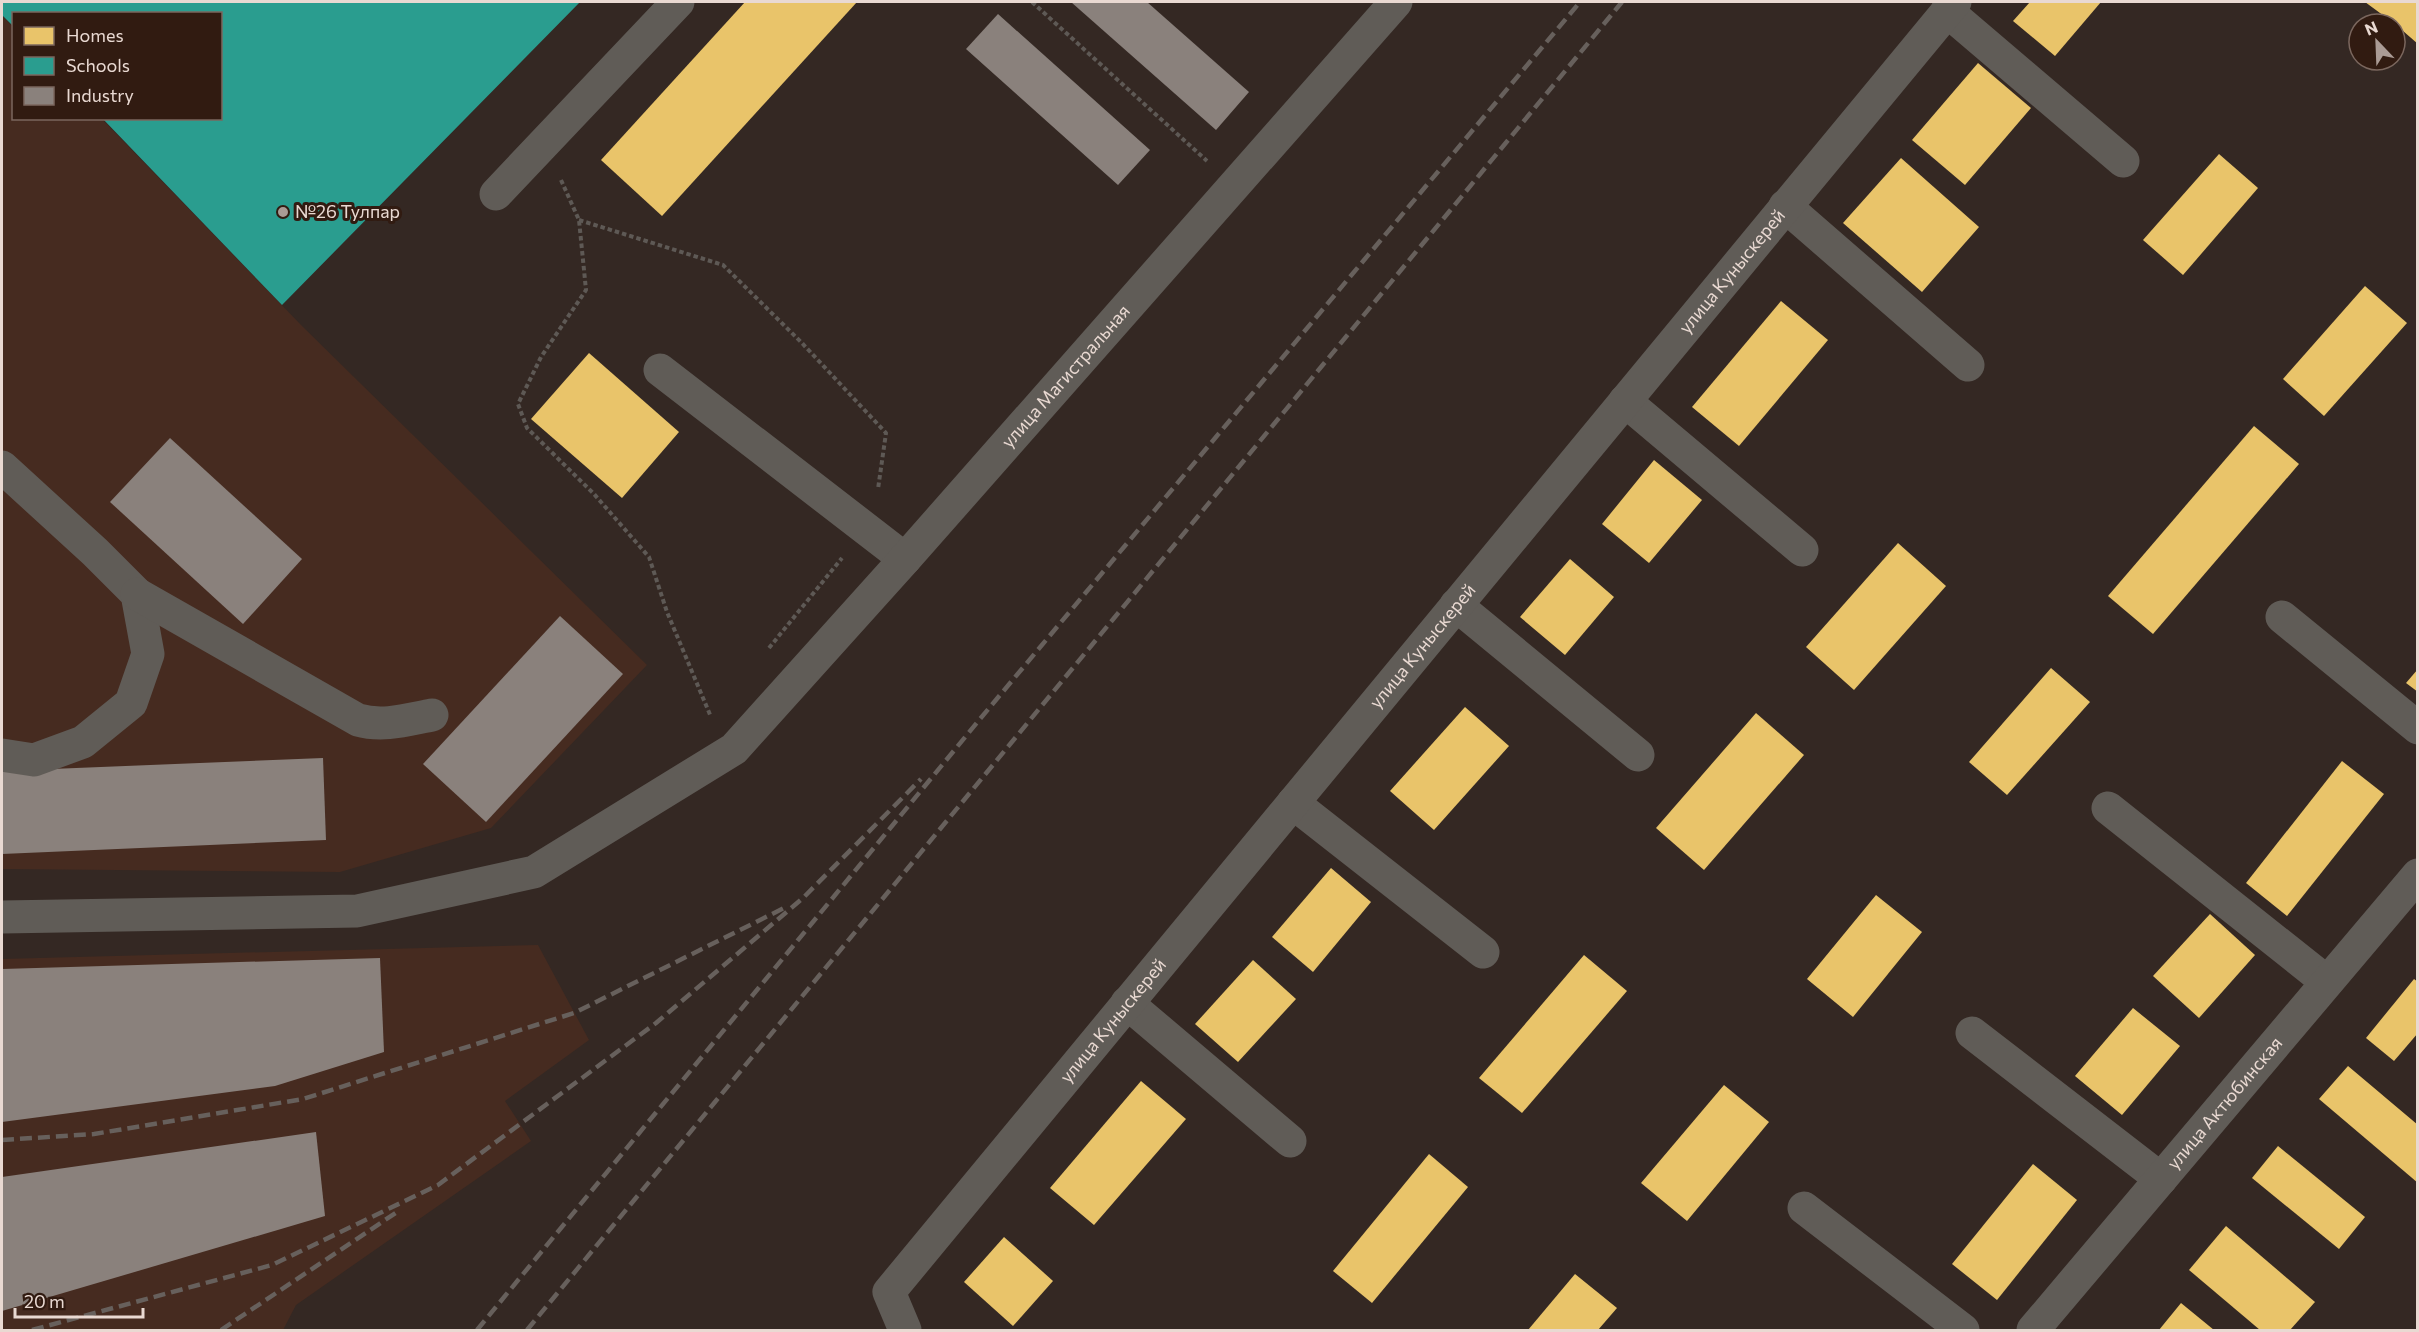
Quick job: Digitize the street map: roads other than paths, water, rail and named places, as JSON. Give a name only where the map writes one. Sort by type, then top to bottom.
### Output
[{"type":"street","points":[[496,194],[678,2]]},
{"type":"street","name":"улица Магистральная","points":[[2,917],[357,911],[534,872],[734,749],[905,559],[1396,2]]},
{"type":"street","points":[[1951,6],[2122,161]]},
{"type":"street","name":"улица Куныскерей","points":[[905,1330],[889,1292],[1951,6]]},
{"type":"street","points":[[1785,206],[1968,364]]},
{"type":"street","points":[[660,369],[905,559]]},
{"type":"street","points":[[1625,401],[1802,550]]},
{"type":"street","points":[[2,467],[95,552],[137,594],[357,720],[374,725],[432,715]]},
{"type":"street","points":[[2,755],[34,760],[83,742],[130,704],[148,654],[137,594]]},
{"type":"street","points":[[1456,605],[1638,755]]},
{"type":"street","points":[[2282,617],[2418,728]]},
{"type":"street","points":[[1293,802],[1483,952]]},
{"type":"street","points":[[2108,808],[2327,982]]},
{"type":"street","name":"улица Актюбинская","points":[[2033,1330],[2327,982],[2412,892]]},
{"type":"street","points":[[1127,1004],[1290,1141]]},
{"type":"street","points":[[1972,1033],[2161,1179]]},
{"type":"street","points":[[1804,1208],[1963,1330]]},
{"type":"railway","points":[[477,1330],[980,719],[1580,2]]},
{"type":"railway","points":[[527,1330],[1622,2]]},
{"type":"railway","points":[[32,1330],[272,1265],[438,1185],[656,1023],[803,898],[921,779]]},
{"type":"railway","points":[[2,1140],[94,1134],[303,1099],[574,1013],[784,908]]},
{"type":"railway","points":[[221,1330],[397,1212]]},
{"type":"place","name":"№26 Тулпар","points":[[283,212]]}]
